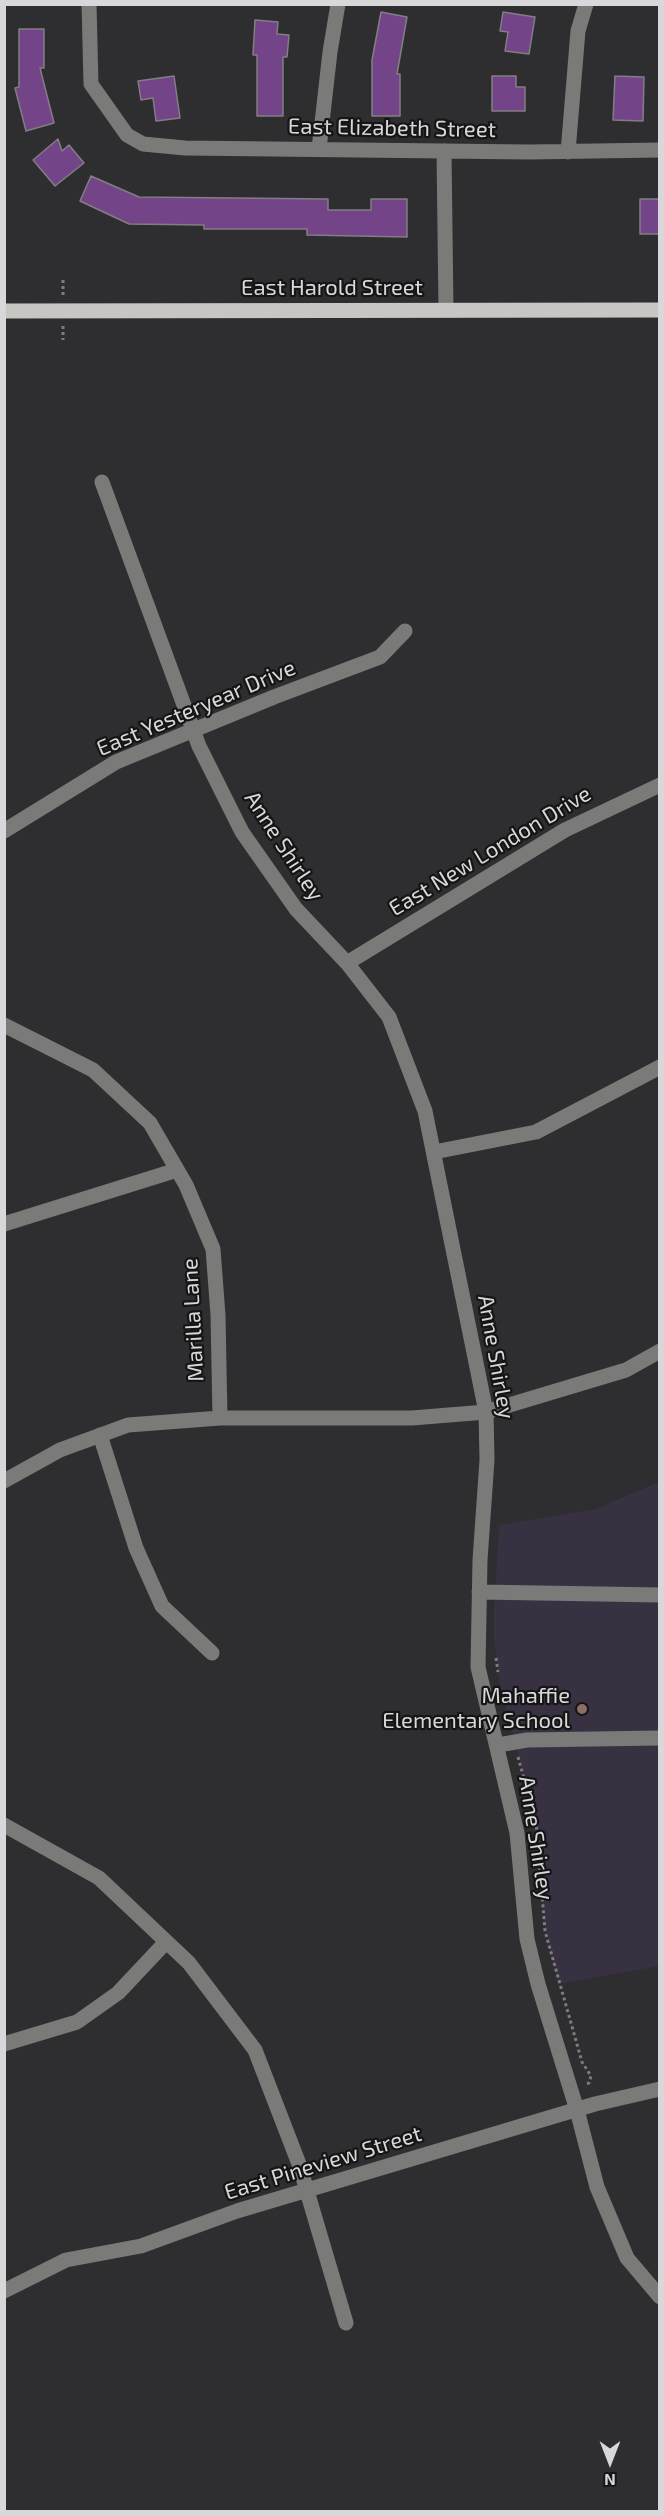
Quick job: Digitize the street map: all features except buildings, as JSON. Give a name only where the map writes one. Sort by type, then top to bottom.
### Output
[{"type":"main road","name":"East Harold Street","points":[[4,311],[660,310]]},
{"type":"street","name":"East Elizabeth Street","points":[[89,4],[91,84],[127,135],[143,144],[185,148],[568,152],[660,150]]},
{"type":"street","points":[[319,149],[338,4]]},
{"type":"street","points":[[568,152],[578,31],[586,4]]},
{"type":"street","points":[[444,151],[446,310]]},
{"type":"street","name":"Anne Shirley","points":[[102,482],[194,730],[242,832],[296,909],[348,963],[389,1017],[425,1111],[486,1412],[487,1460],[479,1592],[478,1667],[517,1833],[527,1939],[597,2187],[627,2258],[660,2296]]},
{"type":"street","name":"East Yesteryear Drive","points":[[4,831],[116,762],[380,657],[405,632]]},
{"type":"street","name":"East New London Drive","points":[[348,963],[565,830],[660,785]]},
{"type":"street","name":"Marilla Lane","points":[[4,1024],[93,1070],[150,1123],[186,1185],[213,1249],[218,1315],[220,1418]]},
{"type":"street","points":[[434,1152],[536,1132],[660,1067]]},
{"type":"street","points":[[4,1224],[177,1170]]},
{"type":"street","points":[[4,1481],[60,1450],[128,1425],[220,1418],[412,1418],[486,1412],[626,1370],[660,1351]]},
{"type":"street","points":[[100,1435],[136,1548],[162,1606],[212,1653]]},
{"type":"street","points":[[479,1592],[660,1595]]},
{"type":"street","points":[[498,1745],[527,1740],[660,1738]]},
{"type":"street","points":[[4,1825],[99,1878],[189,1963],[255,2050],[307,2192],[346,2323]]},
{"type":"street","points":[[4,2044],[77,2022],[118,1993],[166,1942]]},
{"type":"street","name":"East Pineview Street","points":[[4,2291],[66,2260],[141,2246],[237,2211],[577,2110],[660,2089]]},
{"type":"shaded area","name":"Mahaffie Elementary School","points":[[659,1482],[659,1966],[559,1984],[545,1931],[536,1822],[499,1681],[494,1639],[494,1610],[499,1525],[596,1509]]},
{"type":"place","name":"Mahaffie Elementary School","points":[[582,1709]]}]
